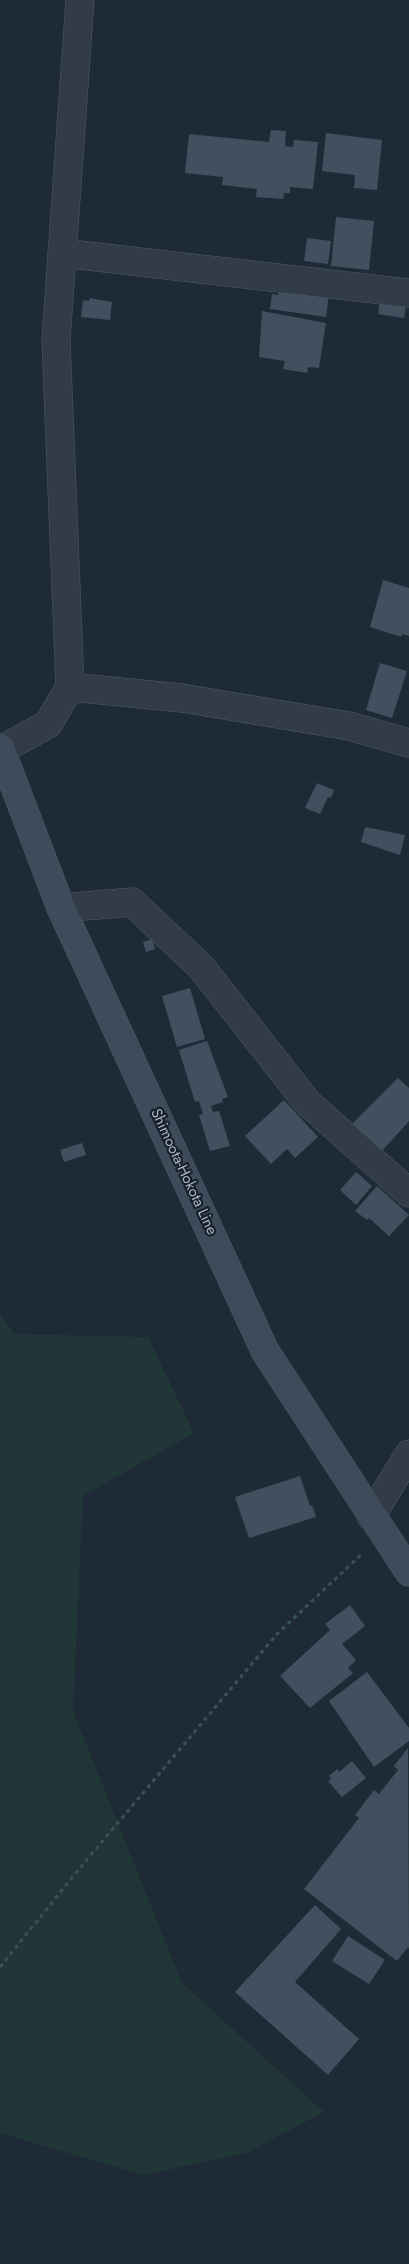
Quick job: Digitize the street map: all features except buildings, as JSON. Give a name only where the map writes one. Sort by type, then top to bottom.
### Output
[{"type":"main road","name":"Shimoota-Hokota Line","points":[[0,749],[61,908],[265,1352],[376,1525],[409,1572]]},
{"type":"street","points":[[0,749],[48,724],[70,687],[56,340],[80,0]]},
{"type":"street","points":[[62,253],[409,293]]},
{"type":"street","points":[[70,687],[191,699],[349,726],[409,743]]},
{"type":"street","points":[[61,908],[132,902],[201,968],[306,1102],[409,1194]]},
{"type":"street","points":[[376,1525],[409,1454]]},
{"type":"path","points":[[0,1967],[84,1863],[277,1634],[376,1525]]},
{"type":"green space","points":[[0,1313],[14,1334],[148,1337],[194,1433],[83,1496],[73,1711],[182,1983],[324,2112],[246,2153],[143,2175],[0,2133]]}]
